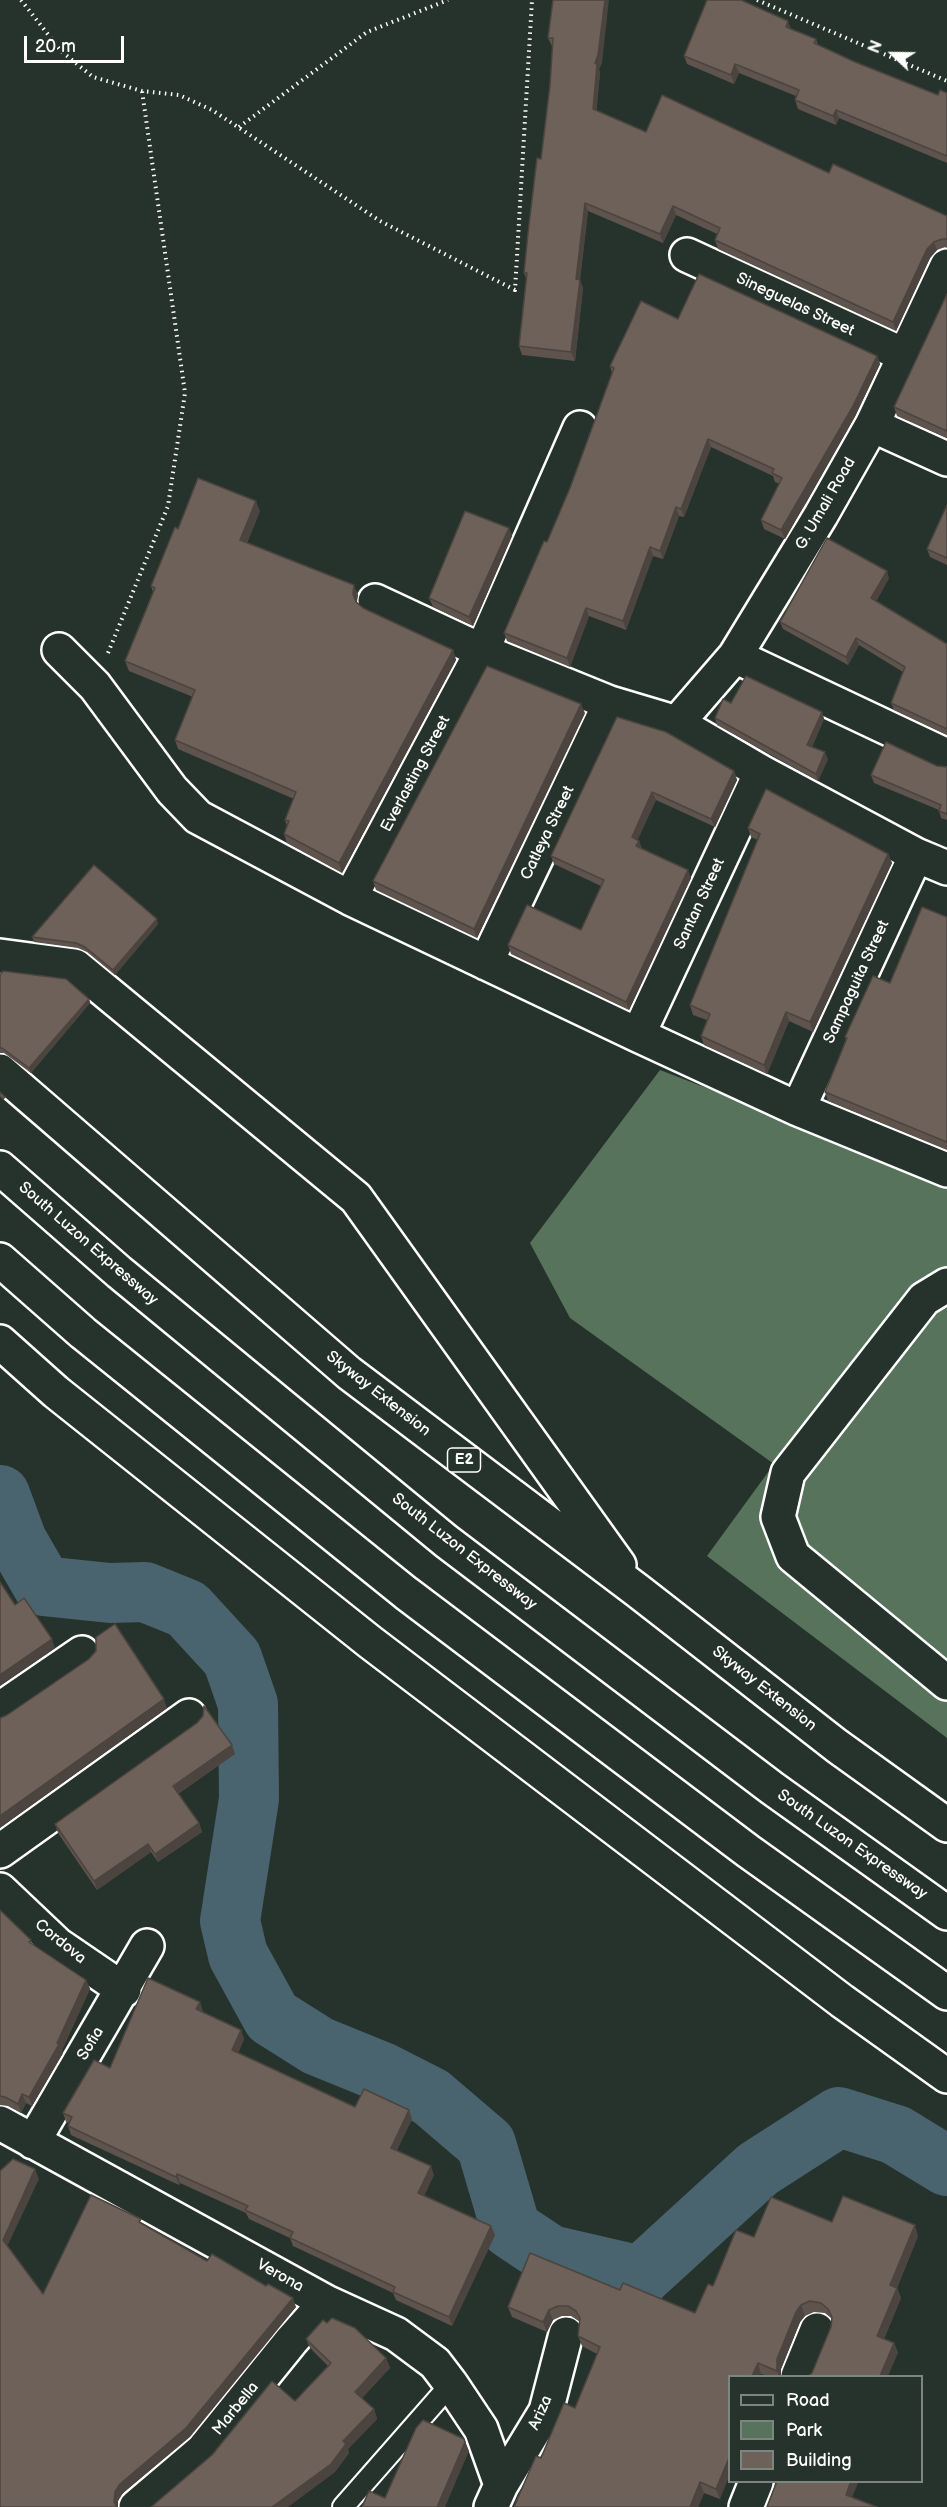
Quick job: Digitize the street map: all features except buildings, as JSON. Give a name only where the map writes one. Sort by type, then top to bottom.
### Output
[{"type":"main road","name":"Sineguelas Street","points":[[687,255],[904,355]]},
{"type":"main road","name":"G. Umali Road","points":[[676,723],[735,656],[821,515],[872,425],[904,355],[940,300],[947,266]]},
{"type":"main road","points":[[872,425],[947,459]]},
{"type":"main road","name":"Everlasting Street","points":[[350,898],[482,651],[580,428]]},
{"type":"main road","points":[[375,601],[482,651],[610,703],[676,723],[761,772],[916,855],[947,868]]},
{"type":"main road","points":[[59,650],[95,686],[172,790],[198,817],[350,898],[638,1035],[798,1109],[947,1170]]},
{"type":"main road","points":[[735,656],[947,756]]},
{"type":"main road","name":"Catleya Street","points":[[486,963],[610,703]]},
{"type":"main road","name":"Santan Street","points":[[638,1035],[761,772]]},
{"type":"main road","name":"Sampaguita Street","points":[[798,1109],[916,855]]},
{"type":"main road","points":[[0,956],[75,966],[356,1198],[638,1591]]},
{"type":"main road","name":"Skyway Extension","points":[[0,1071],[349,1373],[638,1591],[837,1746],[947,1825]]},
{"type":"main road","name":"South Luzon Expressway","points":[[0,1168],[119,1272],[446,1540],[772,1788],[947,1913]]},
{"type":"main road","points":[[0,1260],[82,1333],[406,1593],[738,1844],[947,1993]]},
{"type":"main road","points":[[947,1285],[924,1299],[788,1473],[778,1517],[793,1556],[947,1683]]},
{"type":"main road","points":[[0,1342],[56,1392],[370,1642],[842,2001],[947,2076]]},
{"type":"main road","points":[[0,1709],[82,1653]]},
{"type":"main road","points":[[0,1851],[189,1716]]},
{"type":"main road","name":"Cordova","points":[[0,1890],[58,1945],[124,1990]]},
{"type":"main road","name":"Sofia","points":[[33,2142],[124,1990],[147,1946]]},
{"type":"main road","name":"Verona","points":[[0,2123],[326,2302],[396,2334],[435,2363],[481,2429],[496,2496]]},
{"type":"main road","name":"Marbella","points":[[136,2507],[203,2450],[292,2340],[326,2302]]},
{"type":"main road","points":[[798,2375],[817,2330]]},
{"type":"main road","name":"Ariza","points":[[496,2496],[546,2411],[566,2334]]},
{"type":"main road","points":[[746,2507],[755,2483]]},
{"type":"lane","points":[[343,2507],[451,2384]]},
{"type":"path","points":[[21,0],[61,51],[93,77],[142,91],[180,94],[212,110],[380,221],[515,290],[532,0]]},
{"type":"path","points":[[239,128],[367,32],[448,0]]},
{"type":"path","points":[[758,0],[947,81]]},
{"type":"path","points":[[95,686],[168,506],[185,393],[142,91]]},
{"type":"green space","points":[[660,1070],[947,1181],[947,1738],[707,1556],[774,1464],[570,1318],[530,1243]]},
{"type":"waterway","points":[[0,1495],[17,1541],[43,1586],[110,1593],[145,1592],[187,1609],[232,1658],[248,1704],[249,1799],[230,1921],[238,1955],[272,2017],[318,2046],[382,2072],[431,2097],[486,2144],[511,2229],[550,2255],[641,2276],[758,2169],[839,2117],[896,2135],[947,2166]]}]
